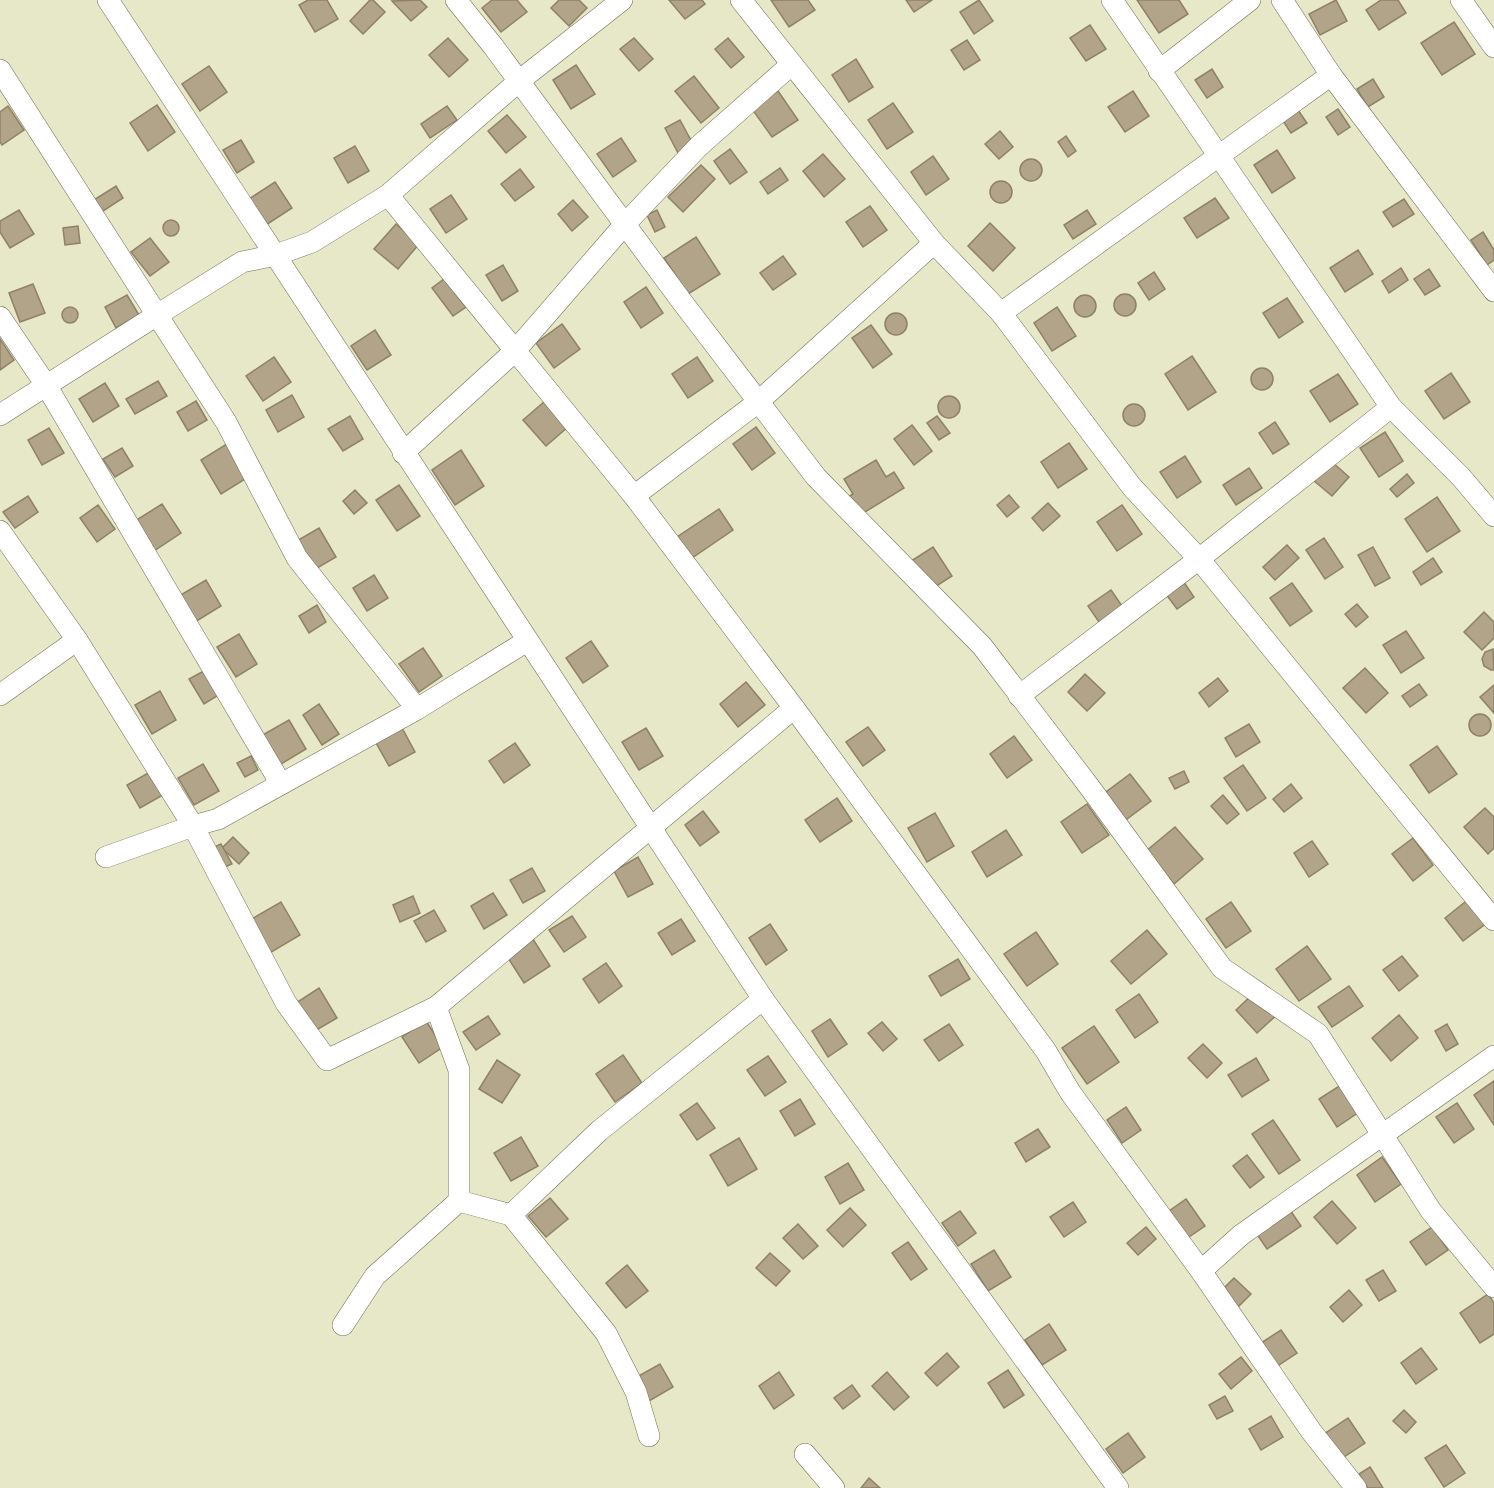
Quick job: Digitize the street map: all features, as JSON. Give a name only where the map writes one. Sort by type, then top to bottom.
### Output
[{"type":"street","points":[[108,0],[763,999],[1118,1488]]},
{"type":"street","points":[[456,0],[816,477],[982,646],[1222,968],[1318,1034],[1431,1211],[1494,1287]]},
{"type":"street","points":[[0,415],[242,262],[276,255],[312,242],[388,195],[519,81],[622,0]]},
{"type":"street","points":[[741,0],[934,243],[1001,313],[1132,487],[1199,559],[1494,920]]},
{"type":"street","points":[[1112,0],[1391,407],[1461,477],[1494,516]]},
{"type":"street","points":[[1159,70],[1250,0]]},
{"type":"street","points":[[1282,0],[1331,75],[1494,291]]},
{"type":"street","points":[[1461,0],[1494,47]]},
{"type":"street","points":[[403,453],[515,351],[625,224],[699,146],[792,64]]},
{"type":"street","points":[[0,70],[226,422],[297,558],[417,709]]},
{"type":"street","points":[[1001,313],[1219,158],[1331,75]]},
{"type":"street","points":[[388,195],[634,496],[794,708],[1039,1041],[1070,1092],[1201,1270],[1311,1431],[1356,1488]]},
{"type":"street","points":[[634,496],[758,402],[934,243]]},
{"type":"street","points":[[0,317],[46,385],[281,784]]},
{"type":"street","points":[[1019,696],[1199,559],[1391,407]]},
{"type":"street","points":[[0,531],[77,640],[193,825],[286,1003],[327,1060],[436,1006],[794,708]]},
{"type":"street","points":[[0,695],[77,640]]},
{"type":"street","points":[[106,857],[193,825],[218,819],[417,709],[527,641]]},
{"type":"street","points":[[511,1215],[599,1131],[763,999]]},
{"type":"street","points":[[343,1325],[375,1276],[459,1201],[459,1070],[436,1006]]},
{"type":"street","points":[[1201,1270],[1241,1235],[1494,1056]]},
{"type":"street","points":[[459,1201],[511,1215],[606,1333],[636,1392],[649,1436]]},
{"type":"street","points":[[805,1454],[834,1488]]},
{"type":"building","points":[[308,0],[327,0],[338,19],[315,32],[299,5]]},
{"type":"building","points":[[370,0],[373,0],[385,12],[363,34],[350,21]]},
{"type":"building","points":[[420,0],[427,7],[411,21],[392,1]]},
{"type":"building","points":[[492,0],[517,0],[527,12],[501,32],[482,8]]},
{"type":"building","points":[[559,0],[579,0],[587,8],[569,26],[551,8]]},
{"type":"building","points":[[669,0],[702,0],[705,4],[685,19]]},
{"type":"building","points":[[771,0],[808,0],[815,10],[789,27]]},
{"type":"building","points":[[906,0],[932,0],[914,12]]},
{"type":"building","points":[[979,0],[993,21],[974,34],[960,12]]},
{"type":"building","points":[[1137,0],[1179,0],[1188,14],[1159,33]]},
{"type":"building","points":[[1336,0],[1347,21],[1320,35],[1309,14]]},
{"type":"building","points":[[1381,0],[1398,0],[1406,13],[1379,30],[1366,10]]},
{"type":"building","points":[[1454,22],[1475,54],[1442,75],[1421,43]]},
{"type":"building","points":[[1090,25],[1106,49],[1086,61],[1070,38]]},
{"type":"building","points":[[448,38],[468,60],[449,77],[429,55]]},
{"type":"building","points":[[634,38],[653,59],[639,71],[620,49]]},
{"type":"building","points":[[728,38],[744,57],[731,68],[715,49]]},
{"type":"building","points":[[967,40],[980,60],[964,70],[951,50]]},
{"type":"building","points":[[856,59],[873,87],[849,102],[832,75]]},
{"type":"building","points":[[576,65],[595,94],[571,109],[553,80]]},
{"type":"building","points":[[209,66],[227,92],[200,111],[182,84]]},
{"type":"building","points":[[1212,69],[1223,87],[1207,98],[1195,80]]},
{"type":"building","points":[[694,76],[719,108],[701,123],[675,91]]},
{"type":"building","points":[[1373,79],[1384,97],[1368,107],[1357,89]]},
{"type":"building","points":[[778,91],[798,120],[772,137],[752,109]]},
{"type":"building","points":[[1133,91],[1149,116],[1125,132],[1108,107]]},
{"type":"building","points":[[893,103],[913,132],[887,149],[868,120]]},
{"type":"building","points":[[157,105],[175,132],[148,151],[130,123]]},
{"type":"building","points":[[8,106],[24,130],[2,145],[0,142],[0,112]]},
{"type":"building","points":[[447,106],[457,120],[430,138],[421,124]]},
{"type":"building","points":[[1338,109],[1350,127],[1338,135],[1326,117]]},
{"type":"building","points":[[1298,110],[1307,123],[1291,133],[1283,121]]},
{"type":"building","points":[[507,115],[526,137],[506,153],[488,131]]},
{"type":"building","points":[[680,120],[693,144],[678,153],[665,128]]},
{"type":"building","points":[[1000,131],[1013,147],[999,159],[985,144]]},
{"type":"building","points":[[1066,136],[1076,151],[1068,157],[1058,142]]},
{"type":"building","points":[[621,138],[636,161],[613,177],[597,154]]},
{"type":"building","points":[[241,140],[254,162],[237,173],[223,150]]},
{"type":"building","points":[[355,146],[369,171],[348,183],[334,158]]},
{"type":"building","points":[[730,149],[747,172],[730,184],[714,161]]},
{"type":"building","points":[[1277,150],[1295,178],[1272,193],[1254,165]]},
{"type":"building","points":[[823,154],[845,179],[824,197],[803,171]]},
{"type":"building","points":[[933,156],[949,179],[926,195],[911,172]]},
{"type":"building","points":[[1031,159],[1041,166],[1042,170],[1035,180],[1031,181],[1021,174],[1020,170],[1027,160]]},
{"type":"building","points":[[701,165],[715,179],[683,212],[668,197]]},
{"type":"building","points":[[780,168],[788,180],[768,194],[760,182]]},
{"type":"building","points":[[520,169],[534,187],[515,201],[501,184]]},
{"type":"building","points":[[1001,181],[1009,184],[1012,192],[1009,200],[1001,203],[993,200],[990,192],[993,184]]},
{"type":"building","points":[[275,182],[292,208],[266,225],[249,199]]},
{"type":"building","points":[[116,186],[123,198],[97,215],[89,203]]},
{"type":"building","points":[[451,195],[467,219],[446,233],[430,209]]},
{"type":"building","points":[[1215,198],[1229,218],[1197,238],[1184,218]]},
{"type":"building","points":[[1404,199],[1414,214],[1393,227],[1383,212]]},
{"type":"building","points":[[573,200],[588,217],[572,231],[558,214]]},
{"type":"building","points":[[870,206],[887,230],[863,247],[846,222]]},
{"type":"building","points":[[19,210],[34,234],[10,248],[0,232],[0,221]]},
{"type":"building","points":[[657,210],[665,227],[655,232],[647,215]]},
{"type":"building","points":[[1087,210],[1096,224],[1073,239],[1064,225]]},
{"type":"building","points":[[168,220],[174,220],[179,228],[177,234],[168,236],[163,231],[163,225]]},
{"type":"building","points":[[990,223],[1015,248],[993,271],[968,246]]},
{"type":"building","points":[[396,224],[419,244],[398,269],[374,249]]},
{"type":"building","points":[[78,226],[80,243],[65,245],[63,228]]},
{"type":"building","points":[[1483,232],[1494,250],[1494,260],[1487,265],[1471,240]]},
{"type":"building","points":[[696,237],[720,274],[688,294],[664,258]]},
{"type":"building","points":[[150,238],[169,262],[150,276],[131,252]]},
{"type":"building","points":[[1358,250],[1373,274],[1345,292],[1330,268]]},
{"type":"building","points":[[783,256],[796,274],[773,290],[760,273]]},
{"type":"building","points":[[503,265],[518,291],[502,301],[486,275]]},
{"type":"building","points":[[1401,268],[1408,280],[1389,293],[1382,281]]},
{"type":"building","points":[[1429,269],[1440,286],[1425,295],[1414,279]]},
{"type":"building","points":[[1154,272],[1165,289],[1149,300],[1138,283]]},
{"type":"building","points":[[444,279],[466,307],[453,316],[432,288]]},
{"type":"building","points":[[33,284],[45,313],[20,322],[9,293]]},
{"type":"building","points":[[646,287],[663,313],[641,328],[624,302]]},
{"type":"building","points":[[1125,294],[1133,297],[1136,305],[1133,313],[1125,316],[1117,313],[1114,305],[1117,297]]},
{"type":"building","points":[[127,295],[139,315],[116,328],[105,307]]},
{"type":"building","points":[[1085,295],[1093,298],[1096,306],[1093,314],[1085,317],[1077,314],[1074,306],[1077,298]]},
{"type":"building","points":[[1287,298],[1303,322],[1279,338],[1263,313]]},
{"type":"building","points":[[70,307],[76,309],[78,315],[76,321],[70,323],[64,321],[62,315],[64,309]]},
{"type":"building","points":[[1057,307],[1076,336],[1052,351],[1034,323]]},
{"type":"building","points":[[896,313],[904,316],[907,324],[904,332],[896,335],[888,332],[885,324],[888,316]]},
{"type":"building","points":[[562,324],[580,349],[554,368],[536,343]]},
{"type":"building","points":[[871,325],[892,354],[873,368],[852,338]]},
{"type":"building","points":[[375,330],[391,355],[367,370],[351,346]]},
{"type":"building","points":[[0,339],[14,360],[0,370]]},
{"type":"building","points":[[1192,356],[1216,392],[1188,410],[1165,374]]},
{"type":"building","points":[[274,357],[291,382],[263,401],[246,376]]},
{"type":"building","points":[[697,357],[713,381],[688,398],[672,374]]},
{"type":"building","points":[[1262,368],[1270,371],[1273,379],[1270,387],[1262,390],[1254,387],[1251,379],[1254,371]]},
{"type":"building","points":[[1451,373],[1470,402],[1444,419],[1425,391]]},
{"type":"building","points":[[1338,374],[1358,404],[1330,422],[1310,391]]},
{"type":"building","points":[[158,381],[167,396],[135,414],[126,399]]},
{"type":"building","points":[[105,383],[119,406],[93,422],[79,399]]},
{"type":"building","points":[[292,395],[304,417],[278,432],[266,410]]},
{"type":"building","points":[[949,396],[957,399],[960,407],[957,415],[949,418],[941,415],[938,407],[941,399]]},
{"type":"building","points":[[196,401],[207,420],[188,431],[177,412]]},
{"type":"building","points":[[545,401],[568,427],[546,446],[523,420]]},
{"type":"building","points":[[1134,404],[1142,407],[1145,415],[1142,423],[1134,426],[1126,423],[1123,415],[1126,407]]},
{"type":"building","points":[[350,416],[363,439],[343,451],[328,429]]},
{"type":"building","points":[[937,416],[950,433],[939,440],[927,423]]},
{"type":"building","points":[[1275,422],[1289,444],[1273,454],[1259,433]]},
{"type":"building","points":[[912,425],[932,451],[914,465],[894,439]]},
{"type":"building","points":[[756,427],[775,453],[752,470],[733,444]]},
{"type":"building","points":[[49,428],[64,453],[42,465],[28,440]]},
{"type":"building","points":[[1385,432],[1403,461],[1379,477],[1360,448]]},
{"type":"building","points":[[230,442],[250,476],[221,494],[201,460]]},
{"type":"building","points":[[1069,443],[1087,469],[1058,488],[1041,462]]},
{"type":"building","points":[[122,448],[133,466],[115,477],[103,459]]},
{"type":"building","points":[[461,450],[484,486],[455,505],[432,470]]},
{"type":"building","points":[[1185,456],[1201,482],[1177,498],[1160,472]]},
{"type":"building","points":[[876,460],[886,477],[894,472],[904,488],[847,523],[836,504],[853,494],[844,479]]},
{"type":"building","points":[[1331,461],[1349,477],[1332,496],[1313,480]]},
{"type":"building","points":[[1249,468],[1262,488],[1236,505],[1223,485]]},
{"type":"building","points":[[1407,474],[1414,483],[1397,497],[1390,489]]},
{"type":"building","points":[[399,485],[420,516],[397,531],[376,500]]},
{"type":"building","points":[[355,490],[367,503],[354,514],[343,501]]},
{"type":"building","points":[[1009,495],[1019,507],[1007,517],[997,505]]},
{"type":"building","points":[[28,496],[38,512],[15,528],[3,512]]},
{"type":"building","points":[[1437,497],[1460,531],[1427,552],[1405,519]]},
{"type":"building","points":[[1048,503],[1060,516],[1043,531],[1032,518]]},
{"type":"building","points":[[162,504],[181,533],[154,551],[135,521]]},
{"type":"building","points":[[98,505],[115,529],[97,542],[80,518]]},
{"type":"building","points":[[1122,505],[1142,534],[1117,551],[1097,522]]},
{"type":"building","points":[[719,509],[733,530],[692,558],[677,537]]},
{"type":"building","points":[[319,528],[336,557],[312,571],[295,542]]},
{"type":"building","points":[[1324,538],[1343,567],[1325,579],[1306,550]]},
{"type":"building","points":[[1287,545],[1299,558],[1275,580],[1263,567]]},
{"type":"building","points":[[933,547],[952,576],[927,592],[908,563]]},
{"type":"building","points":[[1373,547],[1390,578],[1375,586],[1358,555]]},
{"type":"building","points":[[1433,558],[1442,572],[1421,585],[1413,572]]},
{"type":"building","points":[[374,575],[388,598],[367,611],[353,588]]},
{"type":"building","points":[[206,580],[221,606],[195,622],[179,596]]},
{"type":"building","points":[[1183,581],[1194,597],[1177,609],[1165,593]]},
{"type":"building","points":[[1292,583],[1312,611],[1290,626],[1270,598]]},
{"type":"building","points":[[1111,590],[1122,606],[1099,622],[1088,606]]},
{"type":"building","points":[[1357,604],[1368,617],[1356,627],[1345,614]]},
{"type":"building","points":[[317,605],[326,622],[309,633],[299,616]]},
{"type":"building","points":[[1484,612],[1494,622],[1494,638],[1482,650],[1464,632]]},
{"type":"building","points":[[1406,631],[1424,658],[1401,673],[1383,645]]},
{"type":"building","points":[[239,634],[257,664],[236,677],[217,647]]},
{"type":"building","points":[[591,641],[608,666],[583,683],[566,658]]},
{"type":"building","points":[[423,648],[442,676],[419,692],[399,664]]},
{"type":"building","points":[[1493,649],[1494,670],[1491,670],[1484,666],[1482,659],[1485,652]]},
{"type":"building","points":[[211,667],[225,691],[204,704],[189,679]]},
{"type":"building","points":[[1365,668],[1388,693],[1366,713],[1343,688]]},
{"type":"building","points":[[1085,674],[1105,693],[1087,711],[1068,692]]},
{"type":"building","points":[[1218,678],[1228,691],[1209,707],[1199,693]]},
{"type":"building","points":[[746,682],[765,705],[738,727],[720,704]]},
{"type":"building","points":[[1419,684],[1427,695],[1410,707],[1402,696]]},
{"type":"building","points":[[1494,685],[1494,713],[1480,697]]},
{"type":"building","points":[[160,691],[176,720],[152,734],[135,705]]},
{"type":"building","points":[[319,704],[339,734],[322,745],[303,715]]},
{"type":"building","points":[[1480,714],[1488,717],[1491,725],[1488,733],[1480,736],[1472,733],[1469,725],[1472,717]]},
{"type":"building","points":[[289,720],[306,749],[276,767],[259,737]]},
{"type":"building","points":[[1249,724],[1260,742],[1236,757],[1225,738]]},
{"type":"building","points":[[401,726],[415,752],[389,766],[375,741]]},
{"type":"building","points":[[868,727],[885,750],[863,766],[846,742]]},
{"type":"building","points":[[646,728],[663,756],[639,770],[622,742]]},
{"type":"building","points":[[1014,736],[1032,760],[1007,778],[990,754]]},
{"type":"building","points":[[515,743],[530,765],[504,783],[489,761]]},
{"type":"building","points":[[1437,746],[1457,774],[1429,793],[1410,765]]},
{"type":"building","points":[[251,756],[258,770],[245,777],[237,763]]},
{"type":"building","points":[[203,764],[219,791],[194,805],[178,778]]},
{"type":"building","points":[[1243,765],[1266,798],[1247,811],[1224,778]]},
{"type":"building","points":[[1184,771],[1189,782],[1175,789],[1169,778]]},
{"type":"building","points":[[150,772],[163,795],[140,808],[127,785]]},
{"type":"building","points":[[1130,774],[1151,801],[1123,822],[1102,795]]},
{"type":"building","points":[[1291,784],[1302,798],[1284,812],[1273,799]]},
{"type":"building","points":[[1223,795],[1239,814],[1227,824],[1211,806]]},
{"type":"building","points":[[837,798],[852,821],[820,842],[805,820]]},
{"type":"building","points":[[1087,804],[1109,835],[1082,853],[1061,822]]},
{"type":"building","points":[[1485,808],[1494,817],[1494,848],[1488,854],[1464,827]]},
{"type":"building","points":[[703,811],[719,832],[700,846],[685,825]]},
{"type":"building","points":[[935,813],[954,846],[927,862],[908,828]]},
{"type":"building","points":[[1175,827],[1203,859],[1174,884],[1146,851]]},
{"type":"building","points":[[1006,830],[1022,855],[987,877],[972,852]]},
{"type":"building","points":[[233,837],[249,853],[239,864],[222,848]]},
{"type":"building","points":[[1413,838],[1433,865],[1413,881],[1392,854]]},
{"type":"building","points":[[1312,841],[1328,864],[1309,877],[1294,853]]},
{"type":"building","points":[[221,844],[232,864],[225,867],[214,847]]},
{"type":"building","points":[[638,857],[653,884],[628,897],[614,871]]},
{"type":"building","points":[[532,868],[545,891],[523,903],[510,880]]},
{"type":"building","points":[[493,893],[507,915],[484,929],[471,906]]},
{"type":"building","points":[[413,896],[420,913],[400,922],[393,905]]},
{"type":"building","points":[[1470,898],[1488,922],[1463,941],[1445,918]]},
{"type":"building","points":[[281,902],[300,935],[268,954],[250,920]]},
{"type":"building","points":[[1231,902],[1251,931],[1226,948],[1206,919]]},
{"type":"building","points":[[434,910],[446,931],[426,942],[414,921]]},
{"type":"building","points":[[572,916],[586,937],[564,952],[549,930]]},
{"type":"building","points":[[681,919],[695,941],[672,955],[658,933]]},
{"type":"building","points":[[770,924],[787,950],[766,965],[749,938]]},
{"type":"building","points":[[1147,930],[1167,954],[1131,984],[1111,961]]},
{"type":"building","points":[[1036,932],[1058,964],[1027,986],[1004,954]]},
{"type":"building","points":[[531,936],[550,966],[524,983],[505,953]]},
{"type":"building","points":[[1307,946],[1331,979],[1299,1001],[1276,969]]},
{"type":"building","points":[[1402,956],[1418,976],[1399,991],[1383,970]]},
{"type":"building","points":[[958,959],[970,979],[941,996],[929,976]]},
{"type":"building","points":[[606,963],[622,986],[599,1003],[583,979]]},
{"type":"building","points":[[1349,986],[1363,1006],[1332,1027],[1318,1007]]},
{"type":"building","points":[[319,988],[337,1018],[313,1032],[296,1003]]},
{"type":"building","points":[[1258,989],[1280,1012],[1257,1033],[1236,1010]]},
{"type":"building","points":[[1139,994],[1158,1022],[1135,1038],[1116,1010]]},
{"type":"building","points":[[1399,1015],[1418,1038],[1391,1061],[1372,1038]]},
{"type":"building","points":[[488,1016],[500,1034],[476,1050],[463,1032]]},
{"type":"building","points":[[830,1019],[847,1044],[828,1057],[812,1031]]},
{"type":"building","points":[[426,1021],[443,1047],[419,1063],[402,1037]]},
{"type":"building","points":[[882,1022],[897,1039],[883,1051],[868,1033]]},
{"type":"building","points":[[949,1024],[963,1045],[939,1061],[924,1040]]},
{"type":"building","points":[[1447,1024],[1458,1044],[1446,1051],[1435,1031]]},
{"type":"building","points":[[1094,1026],[1119,1062],[1087,1084],[1062,1048]]},
{"type":"building","points":[[1203,1044],[1222,1063],[1207,1078],[1188,1058]]},
{"type":"building","points":[[623,1055],[642,1083],[615,1102],[596,1074]]},
{"type":"building","points":[[768,1056],[786,1082],[765,1096],[747,1070]]},
{"type":"building","points":[[1256,1058],[1269,1080],[1242,1097],[1228,1075]]},
{"type":"building","points":[[497,1060],[520,1075],[502,1103],[479,1089]]},
{"type":"building","points":[[1494,1081],[1494,1125],[1474,1095]]},
{"type":"building","points":[[1344,1083],[1362,1110],[1337,1127],[1319,1099]]},
{"type":"building","points":[[800,1099],[815,1124],[795,1136],[780,1111]]},
{"type":"building","points":[[697,1103],[715,1128],[697,1140],[680,1115]]},
{"type":"building","points":[[1457,1103],[1474,1129],[1454,1143],[1436,1117]]},
{"type":"building","points":[[1126,1107],[1141,1130],[1122,1143],[1107,1120]]},
{"type":"building","points":[[1273,1120],[1300,1160],[1279,1174],[1252,1134]]},
{"type":"building","points":[[1038,1129],[1050,1147],[1026,1162],[1015,1143]]},
{"type":"building","points":[[521,1137],[538,1166],[511,1181],[494,1153]]},
{"type":"building","points":[[739,1138],[757,1169],[728,1186],[710,1155]]},
{"type":"building","points":[[1247,1155],[1264,1177],[1250,1188],[1233,1166]]},
{"type":"building","points":[[1382,1157],[1401,1184],[1375,1202],[1357,1175]]},
{"type":"building","points":[[848,1163],[864,1190],[840,1204],[825,1177]]},
{"type":"building","points":[[550,1198],[568,1219],[546,1237],[528,1216]]},
{"type":"building","points":[[1186,1199],[1205,1226],[1180,1243],[1162,1216]]},
{"type":"building","points":[[1332,1201],[1356,1228],[1337,1244],[1314,1217]]},
{"type":"building","points":[[1073,1202],[1086,1222],[1064,1237],[1050,1217]]},
{"type":"building","points":[[1288,1207],[1301,1226],[1267,1249],[1254,1230]]},
{"type":"building","points":[[850,1208],[866,1225],[843,1247],[827,1230]]},
{"type":"building","points":[[960,1211],[976,1233],[958,1246],[942,1223]]},
{"type":"building","points":[[798,1224],[818,1246],[803,1259],[783,1238]]},
{"type":"building","points":[[1146,1227],[1156,1239],[1138,1255],[1127,1243]]},
{"type":"building","points":[[1432,1227],[1448,1250],[1426,1265],[1410,1242]]},
{"type":"building","points":[[908,1242],[927,1269],[911,1280],[892,1253]]},
{"type":"building","points":[[994,1250],[1011,1277],[988,1291],[971,1264]]},
{"type":"building","points":[[770,1253],[790,1271],[776,1286],[756,1268]]},
{"type":"building","points":[[627,1265],[648,1291],[626,1308],[606,1283]]},
{"type":"building","points":[[1383,1270],[1396,1291],[1379,1301],[1366,1280]]},
{"type":"building","points":[[1234,1278],[1251,1294],[1237,1308],[1221,1291]]},
{"type":"building","points":[[1349,1290],[1362,1305],[1343,1322],[1330,1307]]},
{"type":"building","points":[[1488,1294],[1494,1303],[1494,1334],[1480,1343],[1460,1313]]},
{"type":"building","points":[[1049,1324],[1066,1350],[1042,1365],[1025,1340]]},
{"type":"building","points":[[1281,1330],[1297,1353],[1276,1367],[1261,1343]]},
{"type":"building","points":[[1421,1348],[1437,1369],[1416,1384],[1401,1363]]},
{"type":"building","points":[[947,1353],[959,1367],[937,1386],[925,1373]]},
{"type":"building","points":[[1241,1357],[1252,1371],[1231,1389],[1219,1374]]},
{"type":"building","points":[[660,1364],[673,1387],[649,1401],[635,1378]]},
{"type":"building","points":[[1008,1370],[1024,1395],[1004,1408],[988,1383]]},
{"type":"building","points":[[779,1372],[794,1395],[774,1409],[759,1386]]},
{"type":"building","points":[[887,1372],[909,1397],[894,1410],[872,1386]]},
{"type":"building","points":[[852,1385],[860,1396],[843,1409],[834,1398]]},
{"type":"building","points":[[1225,1396],[1233,1411],[1217,1419],[1209,1405]]},
{"type":"building","points":[[1404,1410],[1416,1422],[1406,1433],[1393,1421]]},
{"type":"building","points":[[1271,1416],[1283,1437],[1261,1450],[1249,1429]]},
{"type":"building","points":[[1348,1418],[1365,1443],[1341,1459],[1324,1434]]},
{"type":"building","points":[[1128,1433],[1145,1457],[1123,1473],[1106,1449]]},
{"type":"building","points":[[1446,1445],[1465,1473],[1444,1487],[1425,1458]]},
{"type":"building","points":[[1370,1467],[1383,1488],[1368,1488],[1359,1474]]},
{"type":"building","points":[[869,1478],[880,1488],[861,1488]]}]
